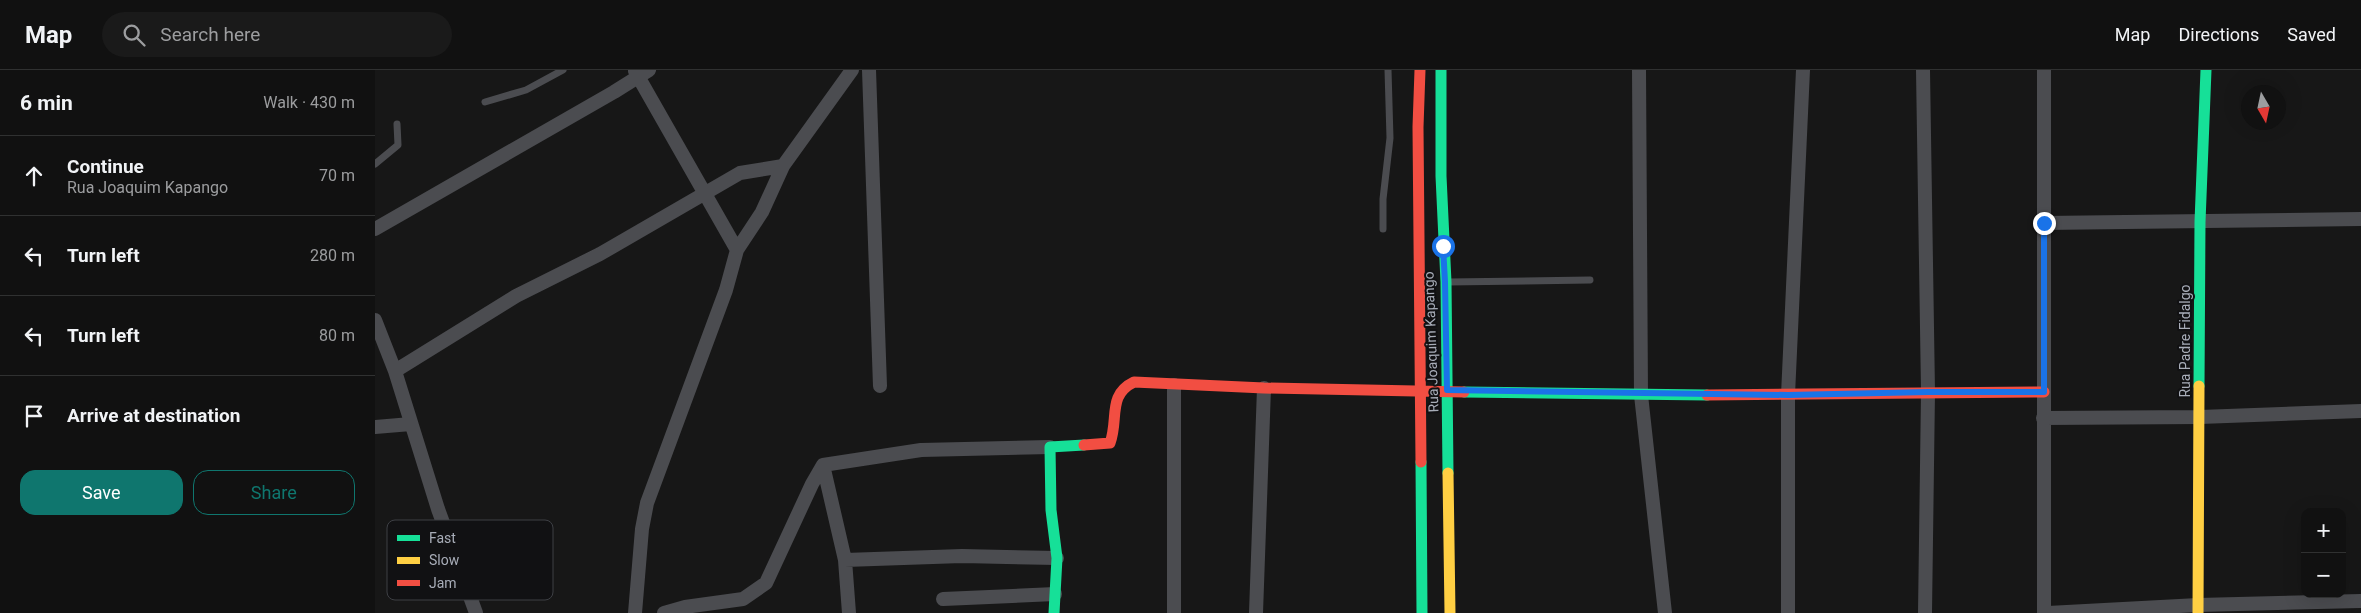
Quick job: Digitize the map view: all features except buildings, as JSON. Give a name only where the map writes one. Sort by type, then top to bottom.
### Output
[{"type":"street","points":[[635,613],[642,529],[647,503],[723,299],[737,250],[762,212],[783,166],[852,70]]},
{"type":"street","points":[[869,70],[880,386]]},
{"type":"street","name":"Rua Joaquim Kapango","points":[[1420,70],[1422,613]]},
{"type":"street","name":"Rua Joaquim Kapango","points":[[1441,70],[1442,228],[1445,282],[1451,613]]},
{"type":"street","points":[[1639,70],[1641,395],[1665,613]]},
{"type":"street","points":[[1788,613],[1788,395],[1803,70]]},
{"type":"street","points":[[1923,70],[1928,392],[1925,613]]},
{"type":"street","points":[[2043,70],[2043,418],[2046,613],[2198,609],[2361,601]]},
{"type":"street","name":"Rua Padre Fidalgo","points":[[2198,609],[2200,222],[2206,70]]},
{"type":"street","points":[[375,229],[641,73],[737,250]]},
{"type":"street","points":[[395,371],[516,296],[600,254],[740,173],[783,166]]},
{"type":"street","points":[[2044,223],[2361,218]]},
{"type":"street","points":[[375,320],[395,371],[442,520]]},
{"type":"street","points":[[823,465],[921,450],[1110,444],[1113,436],[1114,406],[1121,389],[1134,382],[1264,388],[1641,395],[2044,392]]},
{"type":"street","points":[[1174,385],[1174,613]]},
{"type":"street","points":[[1256,613],[1264,388]]},
{"type":"street","points":[[2043,418],[2200,417],[2361,411]]},
{"type":"street","points":[[375,427],[411,424]]},
{"type":"street","points":[[1050,447],[1051,510],[1057,558],[1055,613]]},
{"type":"street","points":[[823,465],[845,560],[849,613]]},
{"type":"street","points":[[664,613],[685,607],[743,599],[766,583],[812,484],[823,465]]},
{"type":"street","points":[[845,560],[962,556],[1057,558]]},
{"type":"street","points":[[943,599],[1055,594]]},
{"type":"street","points":[[472,600],[477,613]]},
{"type":"lane","points":[[485,102],[526,90],[563,70]]},
{"type":"lane","points":[[1383,229],[1383,199],[1390,138],[1388,70]]},
{"type":"lane","points":[[375,164],[397,144],[397,124]]},
{"type":"lane","points":[[1445,282],[1590,280]]},
{"type":"traffic: fast","points":[[1441,70],[1441,176],[1446,282],[1448,473]]},
{"type":"traffic: fast","points":[[2199,386],[2200,222],[2206,70]]},
{"type":"traffic: fast","points":[[1464,392],[1707,395]]},
{"type":"traffic: fast","points":[[1054,613],[1057,558],[1051,510],[1050,447],[1084,445]]},
{"type":"traffic: fast","points":[[1421,462],[1422,613]]},
{"type":"traffic: slow","points":[[2198,613],[2199,386]]},
{"type":"traffic: slow","points":[[1448,473],[1450,613]]},
{"type":"traffic: jam","points":[[1420,70],[1418,127],[1421,462]]},
{"type":"traffic: jam","points":[[1084,445],[1110,443],[1117,401],[1126,387],[1134,382],[1264,388],[1464,392]]},
{"type":"traffic: jam","points":[[1707,395],[2044,392]]},
{"type":"route","points":[[1443,246],[1447,390],[1641,395],[2044,392],[2044,223]]}]
